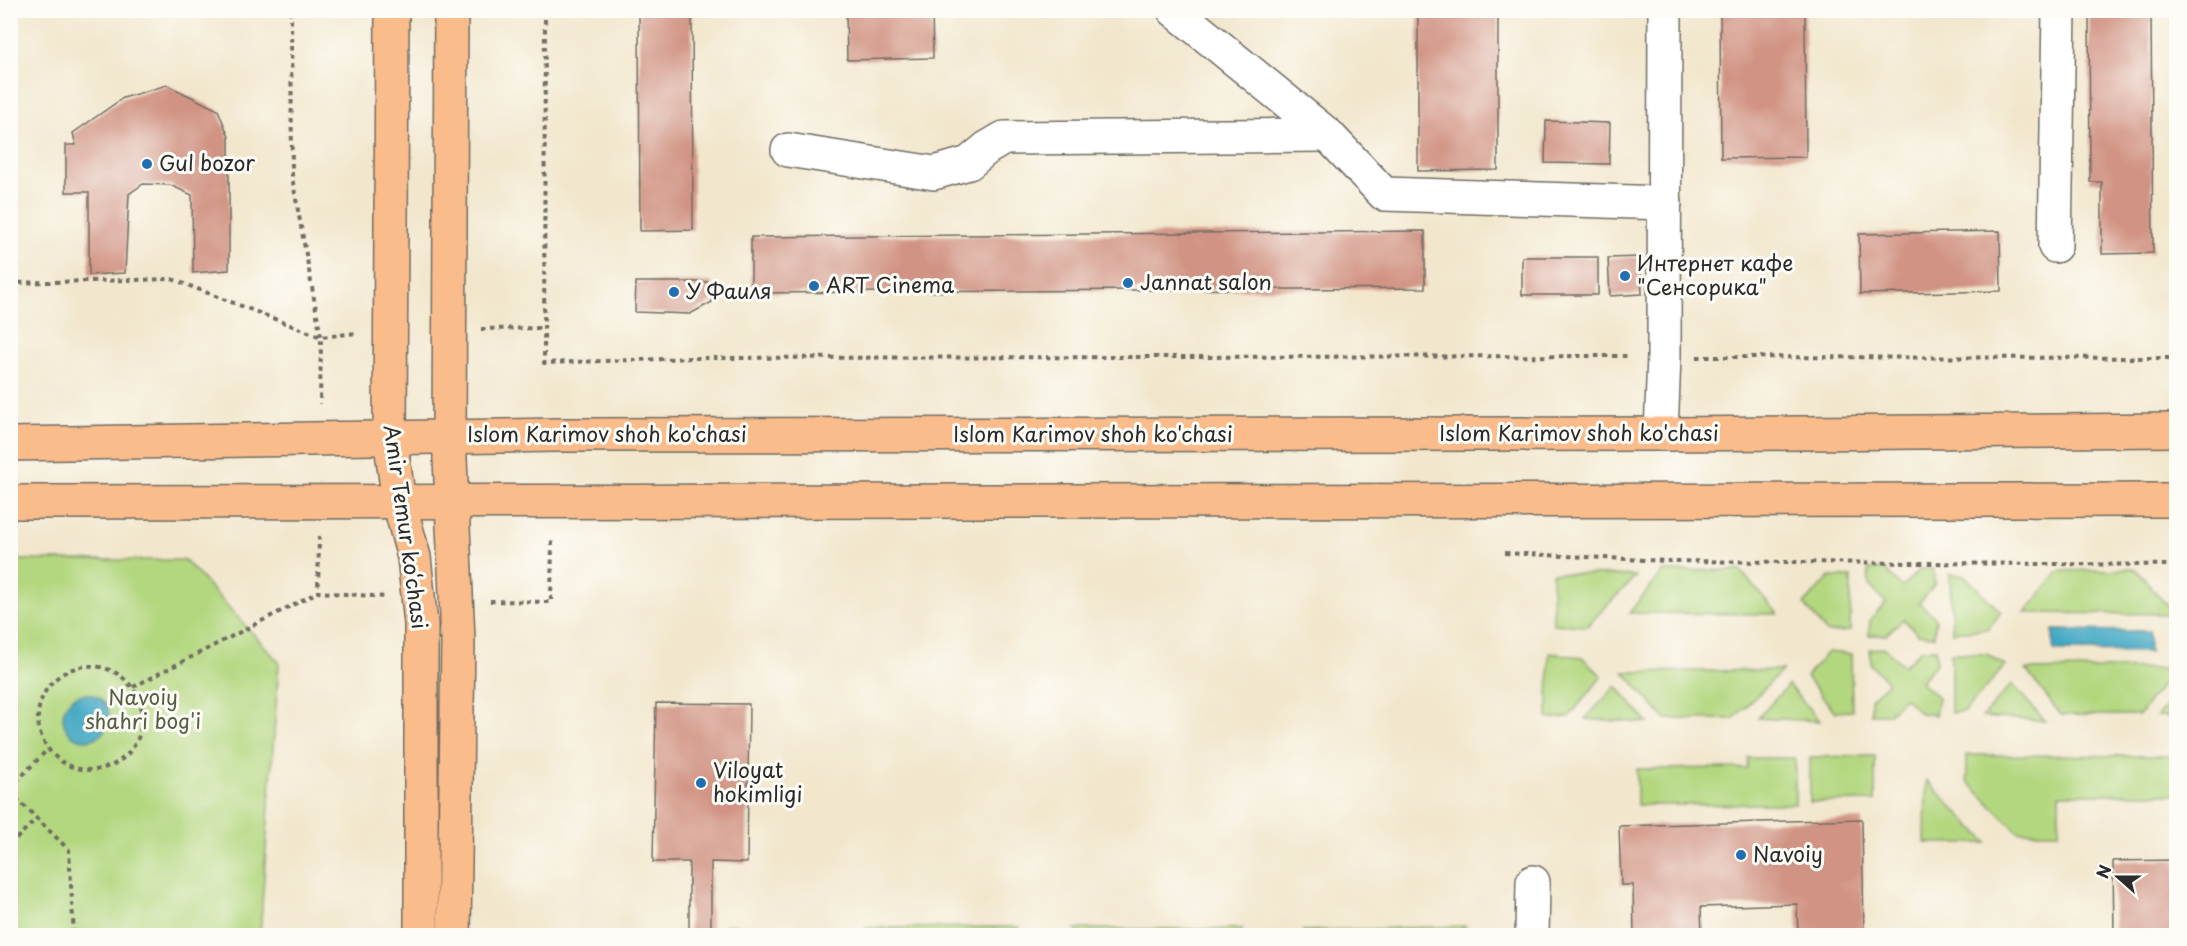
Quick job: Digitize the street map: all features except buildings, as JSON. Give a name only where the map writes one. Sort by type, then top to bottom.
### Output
[{"type":"main road","name":"Amir Temur ko‘chasi","points":[[392,10],[390,437],[399,502],[414,557],[421,624],[421,936]]},
{"type":"main road","name":"Amir Temur ko‘chasi","points":[[452,10],[449,436],[458,639],[454,936]]},
{"type":"main road","name":"Islom Karimov shoh ko'chasi","points":[[10,444],[449,436],[1661,434],[2176,430]]},
{"type":"main road","points":[[10,502],[2176,500]]},
{"type":"street","points":[[1174,10],[1328,135],[1384,194],[1665,203]]},
{"type":"street","points":[[1661,434],[1664,356],[1665,10]]},
{"type":"street","points":[[2055,246],[2059,10]]},
{"type":"street","points":[[788,150],[934,174],[969,163],[1004,138],[1328,135]]},
{"type":"street","points":[[1533,882],[1533,936]]},
{"type":"path","points":[[291,10],[292,177],[321,337],[320,438]]},
{"type":"path","points":[[545,10],[544,363],[694,358],[1664,356],[2176,358]]},
{"type":"path","points":[[10,283],[172,279],[321,337],[390,330]]},
{"type":"path","points":[[449,330],[544,328]]},
{"type":"path","points":[[318,592],[320,502]]},
{"type":"path","points":[[479,600],[550,602],[552,537]]},
{"type":"path","points":[[1505,554],[1666,561],[2176,565]]},
{"type":"path","points":[[133,687],[318,592],[396,598]]},
{"type":"path","points":[[85,666],[103,667],[120,674],[133,687],[141,703],[142,722],[138,739],[128,754],[113,766],[96,771],[78,769],[60,762],[48,749],[39,733],[38,715],[42,697],[52,681],[67,670],[85,666]]},
{"type":"path","points":[[10,788],[48,749]]},
{"type":"path","points":[[10,792],[69,850],[74,936]]},
{"type":"path","points":[[10,845],[37,818]]},
{"type":"green space","name":"Navoiy shahri bog'i","points":[[10,560],[185,560],[279,662],[260,935],[11,935]]},
{"type":"green space","points":[[1884,569],[1902,587],[1920,569],[1934,569],[1934,585],[1919,603],[1936,618],[1934,636],[1918,634],[1903,619],[1886,635],[1869,635],[1870,620],[1886,603],[1869,585],[1868,570]]},
{"type":"green space","points":[[2136,569],[2174,614],[2025,613],[2059,571]]},
{"type":"green space","points":[[1740,570],[1778,614],[1629,613],[1663,571]]},
{"type":"green space","points":[[1552,573],[1636,576],[1587,626],[1553,624]]},
{"type":"green space","points":[[1950,574],[1964,575],[2001,612],[1988,629],[1952,632]]},
{"type":"green space","points":[[1830,577],[1851,577],[1850,631],[1827,633],[1804,604]]},
{"type":"green space","points":[[1885,648],[1904,666],[1921,649],[1936,649],[1936,664],[1920,682],[1938,697],[1935,715],[1920,713],[1905,698],[1888,714],[1871,714],[1871,699],[1888,682],[1871,665],[1870,649]]},
{"type":"green space","points":[[1827,652],[1851,654],[1852,711],[1835,712],[1806,677]]},
{"type":"green space","points":[[1549,653],[1582,657],[1602,676],[1569,717],[1548,719]]},
{"type":"green space","points":[[1951,653],[1987,654],[2005,666],[1965,711],[1951,713]]},
{"type":"green space","points":[[2174,668],[2139,715],[2061,715],[2026,670]]},
{"type":"green space","points":[[1783,670],[1733,719],[1665,719],[1624,672]]},
{"type":"green space","points":[[2012,684],[2045,721],[1982,717]]},
{"type":"green space","points":[[1788,685],[1820,721],[1758,718]]},
{"type":"green space","points":[[1616,686],[1648,723],[1585,719]]},
{"type":"green space","points":[[2176,694],[2176,717],[2157,716]]},
{"type":"green space","points":[[1967,755],[2176,756],[2176,794],[2059,794],[2059,832],[2018,832],[1967,781]]},
{"type":"green space","points":[[1875,756],[1875,801],[1810,802],[1810,757]]},
{"type":"green space","points":[[1748,758],[1795,758],[1795,804],[1637,805],[1637,769],[1747,768]]},
{"type":"green space","points":[[1926,780],[1987,842],[1987,843],[1925,843]]},
{"type":"green space","points":[[726,925],[781,927],[780,935],[726,935]]},
{"type":"green space","points":[[1466,926],[1454,936],[1309,936],[1303,931]]},
{"type":"green space","points":[[1020,927],[1009,936],[867,935],[866,928]]},
{"type":"green space","points":[[1075,929],[1243,929],[1236,936],[1083,936]]},
{"type":"water","points":[[2053,630],[2149,631],[2149,652],[2053,651]]},
{"type":"water","points":[[86,694],[102,701],[109,717],[102,733],[86,740],[70,733],[63,717],[70,701]]},
{"type":"place","name":"Gul bozor","points":[[147,164]]},
{"type":"place","name":"Интернет кафе \"Сенсорика\"","points":[[1625,276]]},
{"type":"place","name":"Jannat salon","points":[[1128,283]]},
{"type":"place","name":"ART Cinema","points":[[814,286]]},
{"type":"place","name":"У Фаиля","points":[[674,292]]},
{"type":"place","name":"Viloyat hokimligi","points":[[701,783]]},
{"type":"place","name":"Navoiy","points":[[1741,855]]}]
